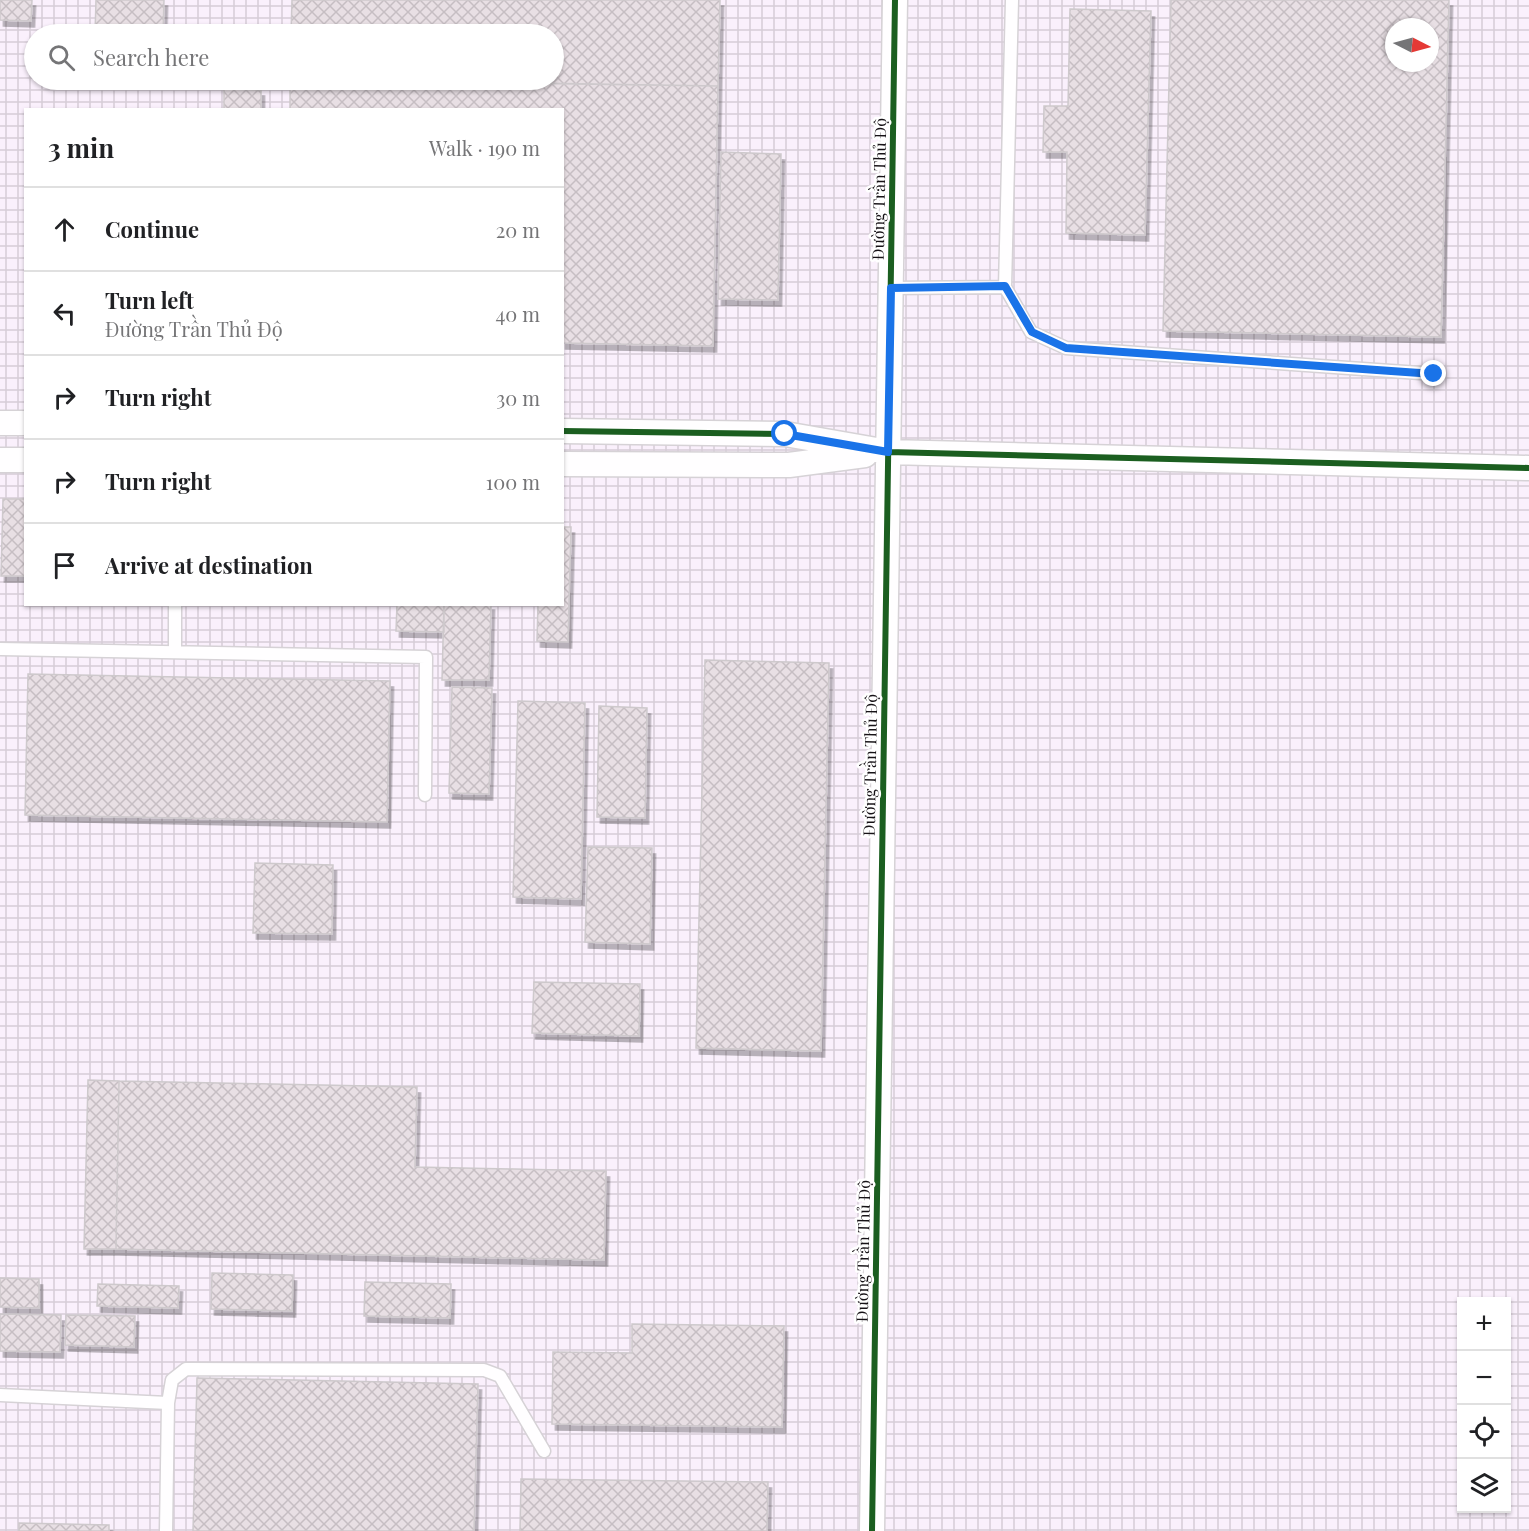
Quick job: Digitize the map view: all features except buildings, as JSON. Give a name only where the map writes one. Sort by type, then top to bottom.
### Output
[{"type":"street","name":"Đường Trần Thủ Độ","points":[[872,1531],[895,0]]},
{"type":"street","points":[[0,423],[24,423]]},
{"type":"street","points":[[564,431],[785,434],[888,452],[1529,468]]},
{"type":"street","points":[[564,464],[789,465],[888,452]]},
{"type":"street","points":[[0,460],[24,460]]},
{"type":"lane","points":[[1012,0],[1005,286],[1032,332],[1066,348],[1434,374]]},
{"type":"lane","points":[[891,288],[1005,286]]},
{"type":"lane","points":[[175,606],[175,652]]},
{"type":"lane","points":[[0,649],[426,657],[425,795]]},
{"type":"lane","points":[[166,1531],[168,1403],[172,1380],[186,1369],[484,1370],[500,1376],[544,1451]]},
{"type":"lane","points":[[0,1395],[168,1403]]},
{"type":"shaded area","points":[[0,0],[1529,0],[1529,1531],[0,1531]]},
{"type":"cycle path","points":[[872,1531],[895,0]]},
{"type":"cycle path","points":[[564,431],[785,434],[888,452],[1529,468]]},
{"type":"route","points":[[785,434],[888,452],[891,288],[1005,286],[1032,332],[1066,348],[1434,374]]}]
